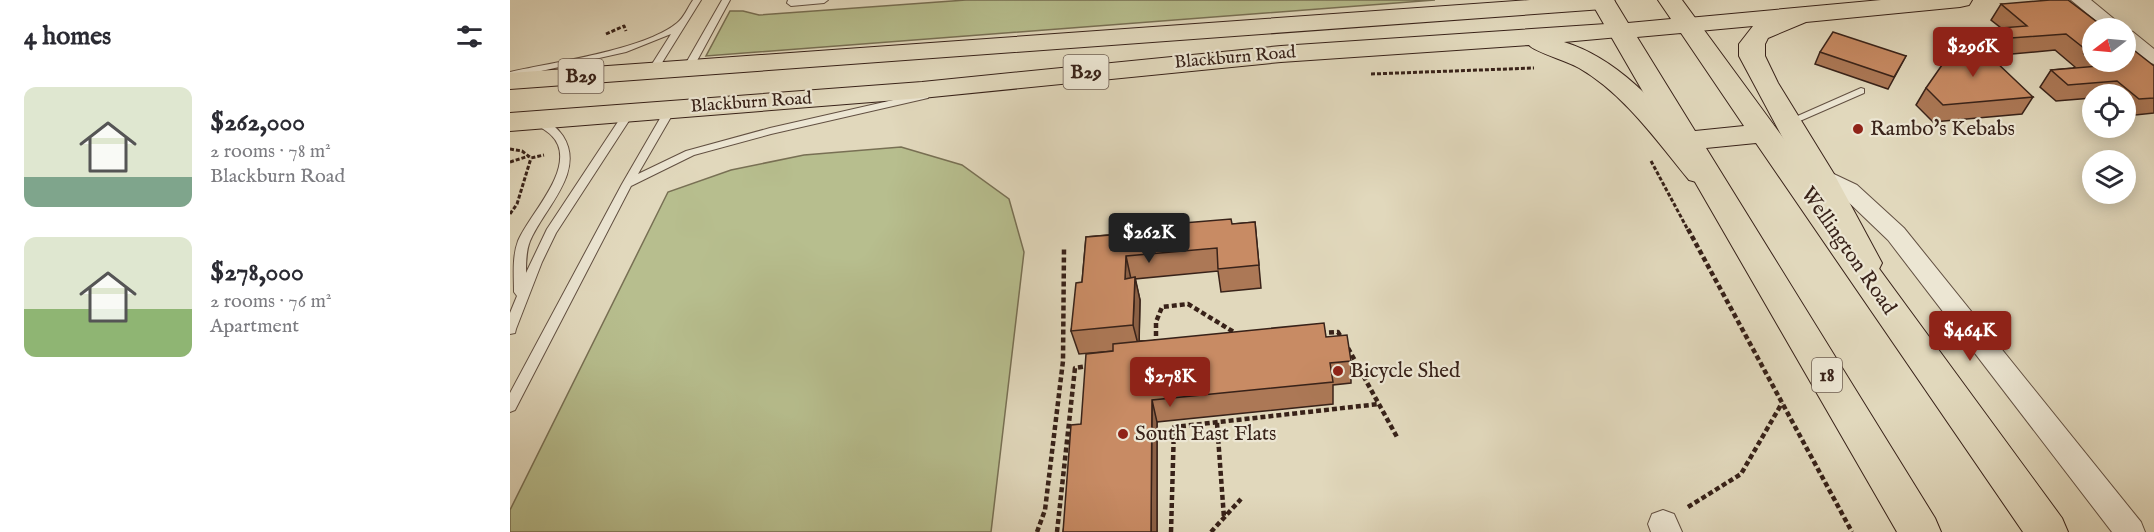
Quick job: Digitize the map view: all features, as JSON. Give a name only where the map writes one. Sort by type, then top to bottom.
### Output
[{"type":"main road","points":[[1484,9],[1518,0]]},
{"type":"main road","name":"Blackburn Road","points":[[510,81],[687,70],[1629,0]]},
{"type":"main road","name":"Wellington Road","points":[[1670,0],[1688,25],[1777,128],[1786,163],[2047,532]]},
{"type":"main road","name":"Blackburn Road","points":[[523,121],[969,85],[1197,60],[1621,31],[1960,0]]},
{"type":"main road","name":"18","points":[[1603,1],[1679,141],[1733,218],[1920,532]]},
{"type":"main road","points":[[1800,15],[1759,33],[1754,38],[1751,49],[1757,70],[1777,128],[1819,174],[1892,314]]},
{"type":"main road","points":[[1502,40],[1548,45],[1583,57],[1622,88],[1679,141],[1777,128]]},
{"type":"main road","points":[[670,110],[687,70]]},
{"type":"main road","points":[[629,113],[652,72]]},
{"type":"main road","points":[[1786,163],[1819,174]]},
{"type":"street","points":[[2080,0],[2103,18]]},
{"type":"street","points":[[2136,44],[2154,58]]},
{"type":"street","points":[[1819,174],[1850,190],[1896,234],[2130,532]]},
{"type":"lane","points":[[652,72],[697,0]]},
{"type":"lane","points":[[687,70],[726,0]]},
{"type":"lane","points":[[792,0],[791,3],[824,0]]},
{"type":"lane","points":[[510,75],[631,47],[662,36],[682,24]]},
{"type":"lane","points":[[627,184],[674,159],[712,147],[770,131],[969,85]]},
{"type":"lane","points":[[1777,128],[1861,91]]},
{"type":"lane","points":[[510,406],[627,184],[670,110]]},
{"type":"lane","points":[[510,329],[520,299],[551,232],[629,113]]},
{"type":"lane","points":[[520,299],[522,248],[559,184],[564,150],[555,130],[523,121]]},
{"type":"path","points":[[1366,75],[1501,68],[1560,68],[1573,64],[1583,57]]},
{"type":"path","points":[[510,149],[522,151],[530,157]]},
{"type":"path","points":[[510,162],[564,150]]},
{"type":"path","points":[[510,214],[517,204],[530,157]]},
{"type":"path","points":[[1650,159],[1852,532]]},
{"type":"path","points":[[1037,532],[1046,510],[1063,361],[1065,248]]},
{"type":"path","points":[[1147,352],[1155,345],[1156,322],[1162,307],[1188,304],[1246,339]]},
{"type":"path","points":[[1315,334],[1338,332],[1397,437]]},
{"type":"path","points":[[1057,532],[1075,368],[1096,365]]},
{"type":"path","points":[[1665,528],[1741,474],[1782,403]]},
{"type":"path","points":[[1171,532],[1174,427],[1379,404]]},
{"type":"path","points":[[1217,423],[1224,518]]},
{"type":"path","points":[[1211,532],[1241,499]]},
{"type":"green space","points":[[966,0],[1435,0],[706,56],[730,11],[759,15]]},
{"type":"green space","points":[[901,147],[962,165],[1009,199],[1024,252],[991,532],[510,532],[510,510],[668,192],[731,170],[804,155]]},
{"type":"building","points":[[2068,0],[2092,18],[2082,18],[2082,47],[2066,34],[2011,38],[2000,28],[2027,26],[2001,4]]},
{"type":"building","points":[[1833,32],[1906,56],[1894,77],[1820,52]]},
{"type":"building","points":[[1974,41],[2033,97],[1943,105],[1926,88],[1958,42]]},
{"type":"building","points":[[2136,52],[2154,66],[2154,98],[2139,99],[2136,97],[2136,84],[2121,84],[2117,81],[2068,85],[2051,70],[2082,67],[2082,72],[2136,72]]},
{"type":"building","points":[[1231,219],[1232,224],[1255,222],[1259,265],[1218,269],[1217,248],[1126,256],[1125,279],[1135,277],[1133,325],[1071,331],[1076,283],[1082,282],[1086,237],[1110,235],[1111,229]]},
{"type":"building","name":"South East Flats","points":[[1324,323],[1326,337],[1347,335],[1351,361],[1330,363],[1333,382],[1152,400],[1151,532],[1063,532],[1071,425],[1081,424],[1086,354],[1113,351],[1113,344]]},
{"type":"place","name":"Rambo's Kebabs","points":[[1858,129]]},
{"type":"place","name":"Bicycle Shed","points":[[1338,371]]},
{"type":"place","name":"South East Flats","points":[[1123,434]]}]
